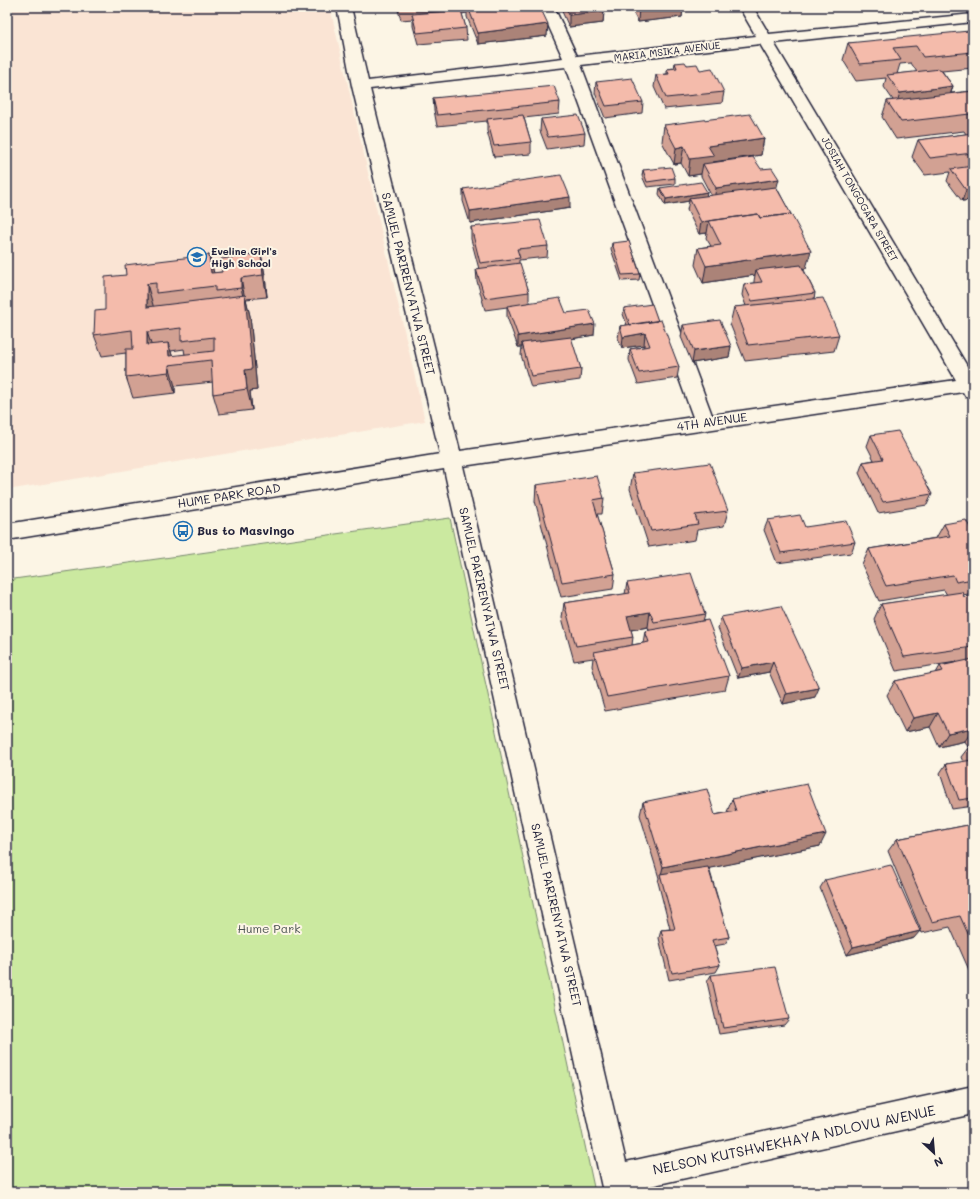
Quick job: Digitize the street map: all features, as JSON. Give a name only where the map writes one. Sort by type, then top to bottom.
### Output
[{"type":"street","name":"SAMUEL PARIRENYATWA STREET","points":[[344,7],[360,86],[398,247],[451,460],[519,747],[617,1186]]},
{"type":"street","points":[[547,7],[572,62],[705,423]]},
{"type":"street","name":"JOSIAH TONGOGARA STREET","points":[[746,7],[971,387]]},
{"type":"street","points":[[948,7],[966,23]]},
{"type":"street","name":"MARIA MSIKA AVENUE","points":[[360,86],[766,39],[966,23]]},
{"type":"street","name":"4TH AVENUE","points":[[451,460],[705,423],[971,387]]},
{"type":"street","name":"HUME PARK ROAD","points":[[7,532],[451,460]]},
{"type":"street","name":"NELSON KUTSHWEKHAYA NDLOVU AVENUE","points":[[617,1186],[973,1100]]},
{"type":"shaded area","name":"Eveline Girl's High School","points":[[7,7],[330,7],[425,421],[7,490]]},
{"type":"green space","name":"Hume Park","points":[[450,518],[595,1192],[7,1192],[7,580]]},
{"type":"building","points":[[468,7],[540,7],[548,24],[478,33]]},
{"type":"building","points":[[566,7],[602,7],[604,11],[569,15]]},
{"type":"building","points":[[461,10],[466,28],[417,33],[412,14]]},
{"type":"building","points":[[969,31],[973,38],[973,52],[923,57],[916,46],[893,48],[901,60],[860,64],[848,43]]},
{"type":"building","points":[[685,62],[687,65],[697,64],[700,70],[712,68],[724,92],[666,98],[656,75],[669,74],[667,69],[677,68],[675,63]]},
{"type":"building","points":[[940,69],[953,86],[900,93],[887,75]]},
{"type":"building","points":[[632,78],[643,102],[606,106],[596,82]]},
{"type":"building","points":[[554,86],[560,102],[437,115],[433,98]]},
{"type":"building","points":[[973,91],[973,118],[970,114],[901,122],[887,101]]},
{"type":"building","points":[[750,114],[764,138],[708,146],[714,156],[690,159],[684,146],[676,148],[664,125]]},
{"type":"building","points":[[523,115],[531,142],[494,146],[487,119]]},
{"type":"building","points":[[578,115],[585,133],[548,137],[541,119]]},
{"type":"building","points":[[973,133],[973,153],[930,158],[918,140]]},
{"type":"building","points":[[753,157],[761,169],[772,168],[779,179],[716,188],[703,164]]},
{"type":"building","points":[[973,166],[973,189],[966,190],[951,169]]},
{"type":"building","points":[[671,167],[675,178],[647,182],[643,170]]},
{"type":"building","points":[[561,175],[570,197],[470,211],[463,189]]},
{"type":"building","points":[[701,182],[707,192],[666,199],[660,188]]},
{"type":"building","points":[[776,187],[791,214],[760,218],[758,214],[701,222],[689,198]]},
{"type":"building","points":[[758,214],[760,218],[791,214],[811,251],[706,266],[698,248],[721,245],[709,221]]},
{"type":"building","points":[[540,220],[548,246],[517,249],[520,258],[480,263],[471,227]]},
{"type":"building","points":[[629,241],[640,274],[622,275],[612,243]]},
{"type":"building","points":[[261,254],[263,275],[241,278],[241,288],[215,291],[215,286],[156,293],[156,283],[147,284],[147,307],[245,295],[252,369],[245,370],[247,389],[213,394],[211,360],[169,365],[169,372],[126,377],[126,349],[133,349],[132,330],[94,335],[95,311],[105,310],[105,277],[126,275],[125,265],[209,255],[211,273],[222,272],[221,259]],"holes":[[[181,328],[181,341],[214,337],[214,351],[169,356],[168,343],[147,345],[147,332]]]},
{"type":"building","points":[[520,263],[529,292],[485,298],[476,269]]},
{"type":"building","points":[[801,265],[815,293],[752,301],[744,284],[762,282],[756,270]]},
{"type":"building","points":[[560,298],[566,313],[589,310],[595,324],[518,336],[507,306]]},
{"type":"building","points":[[823,298],[839,335],[748,345],[734,307]]},
{"type":"building","points":[[652,304],[658,321],[630,325],[624,308]]},
{"type":"building","points":[[661,320],[679,367],[639,373],[630,349],[650,346],[645,333],[623,337],[620,326]]},
{"type":"building","points":[[720,320],[731,346],[694,351],[683,325]]},
{"type":"building","points":[[571,337],[581,369],[531,376],[522,343]]},
{"type":"building","points":[[898,431],[932,494],[883,502],[863,462],[883,459],[871,435]]},
{"type":"building","points":[[710,463],[728,511],[695,515],[698,524],[651,531],[633,473]]},
{"type":"building","points":[[597,476],[604,498],[593,500],[615,574],[562,582],[536,485]]},
{"type":"building","points":[[800,515],[805,527],[846,521],[855,542],[781,553],[768,520]]},
{"type":"building","points":[[966,520],[973,533],[973,579],[956,582],[953,575],[886,586],[869,549],[950,536],[944,524]]},
{"type":"building","points":[[691,573],[705,614],[654,622],[650,612],[627,616],[633,637],[576,646],[564,603],[630,593],[627,583]]},
{"type":"building","points":[[962,592],[964,597],[973,595],[973,647],[904,657],[881,604]]},
{"type":"building","points":[[781,606],[819,688],[786,694],[773,662],[742,668],[721,617]]},
{"type":"building","points":[[708,620],[729,676],[607,697],[594,652],[649,642],[645,631]]},
{"type":"building","points":[[973,659],[973,728],[948,733],[938,713],[913,718],[895,681],[943,671],[940,666]]},
{"type":"building","points":[[973,747],[973,760],[968,748]]},
{"type":"building","points":[[973,760],[973,798],[959,800],[946,764]]},
{"type":"building","points":[[807,784],[826,834],[663,867],[643,802],[707,789],[715,815],[736,811],[732,799]]},
{"type":"building","points":[[973,824],[973,945],[960,916],[932,922],[897,839]]},
{"type":"building","points":[[891,865],[920,931],[853,947],[825,880]]},
{"type":"building","points":[[708,867],[729,937],[712,940],[720,965],[672,973],[661,930],[675,929],[660,874]]},
{"type":"building","points":[[775,967],[789,1019],[723,1028],[711,975]]},
{"type":"place","name":"Eveline Girl's High School","points":[[197,257]]},
{"type":"place","name":"Bus to Masvingo","points":[[183,531]]}]
